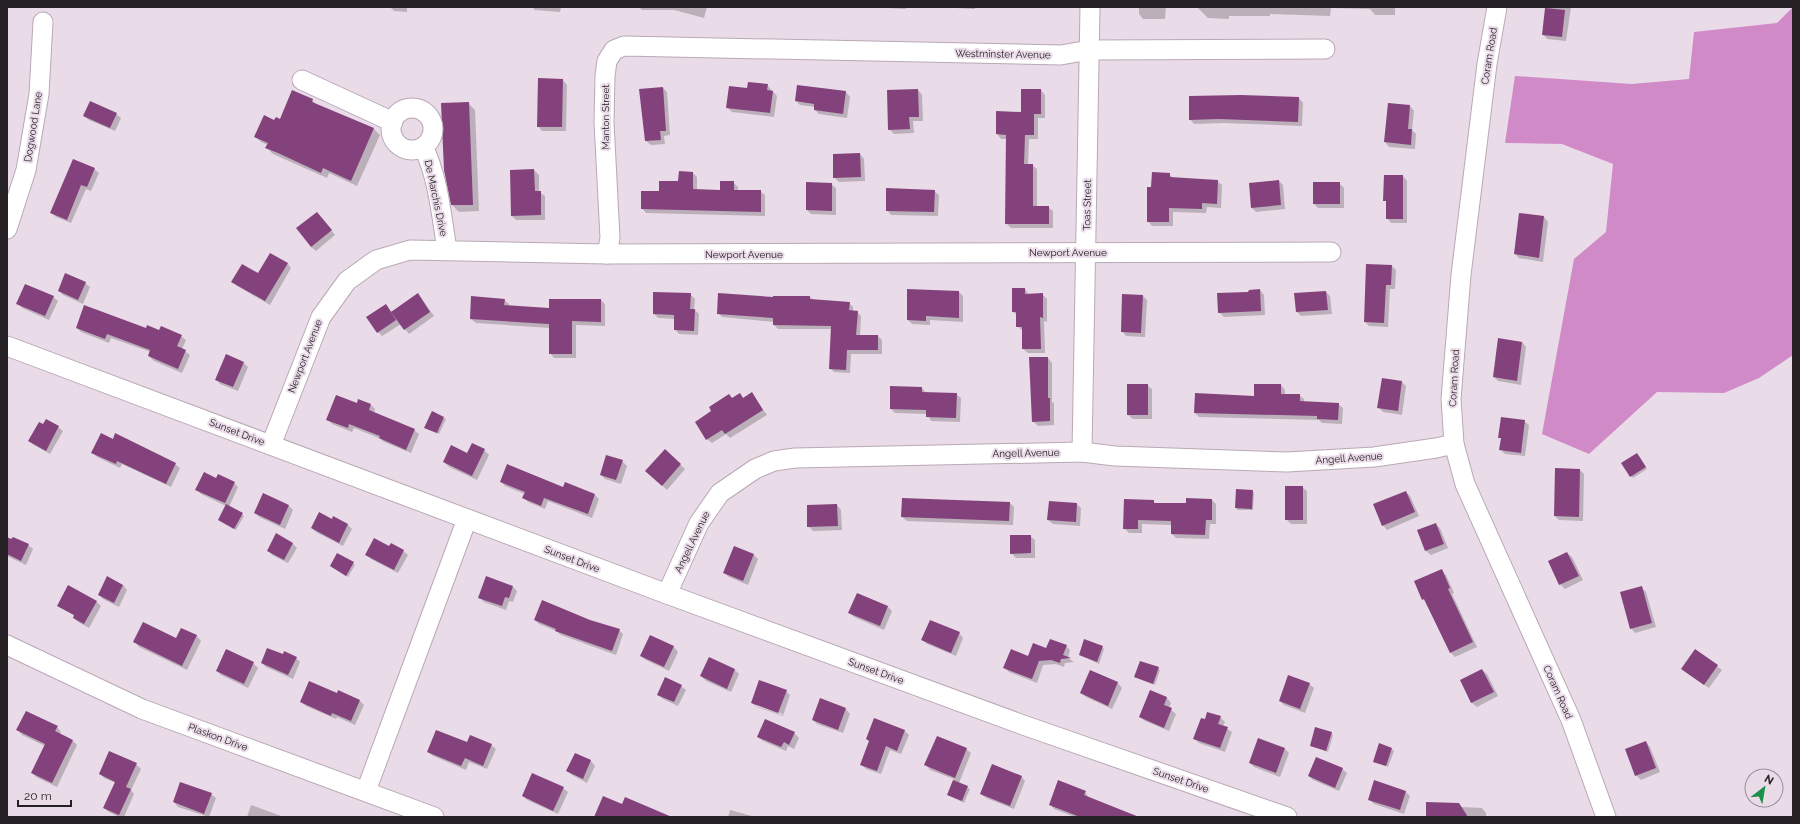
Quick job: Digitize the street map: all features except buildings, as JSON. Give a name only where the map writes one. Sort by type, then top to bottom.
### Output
[{"type":"street","name":"Toas Street","points":[[1082,452],[1090,7]]},
{"type":"street","name":"Coram Road","points":[[1497,7],[1487,64],[1461,275],[1451,400],[1454,444],[1465,484],[1571,720],[1606,817]]},
{"type":"street","name":"Dogwood Lane","points":[[7,229],[26,170],[39,94],[43,22]]},
{"type":"street","name":"Manton Street","points":[[607,254],[610,238],[604,122],[606,61],[614,50],[624,46],[682,48]]},
{"type":"street","name":"Westminster Avenue","points":[[682,48],[1061,55],[1089,50],[1325,49]]},
{"type":"street","points":[[302,80],[393,122]]},
{"type":"street","name":"De Marchis Drive","points":[[407,109],[417,109],[426,114],[432,122],[433,132],[429,142],[423,147],[411,150],[399,145],[392,133],[393,122],[398,114],[407,109]]},
{"type":"street","name":"De Marchis Drive","points":[[423,147],[428,156],[442,213],[447,250]]},
{"type":"street","name":"Newport Avenue","points":[[271,445],[321,317],[347,281],[376,260],[410,250],[607,254],[1331,252]]},
{"type":"street","name":"Sunset Drive","points":[[7,346],[667,594],[1026,726],[1287,817]]},
{"type":"street","name":"Angell Avenue","points":[[667,594],[699,524],[720,493],[755,469],[774,461],[795,458],[1082,452],[1115,456],[1288,462],[1374,457],[1454,444]]},
{"type":"street","points":[[366,791],[467,519]]},
{"type":"street","name":"Plaskon Drive","points":[[7,645],[142,709],[434,817]]},
{"type":"shaded area","points":[[1793,7],[1793,355],[1759,378],[1724,393],[1657,392],[1589,454],[1542,434],[1574,259],[1606,232],[1613,164],[1562,144],[1505,143],[1515,76],[1632,84],[1689,79],[1694,32],[1777,23]]}]
